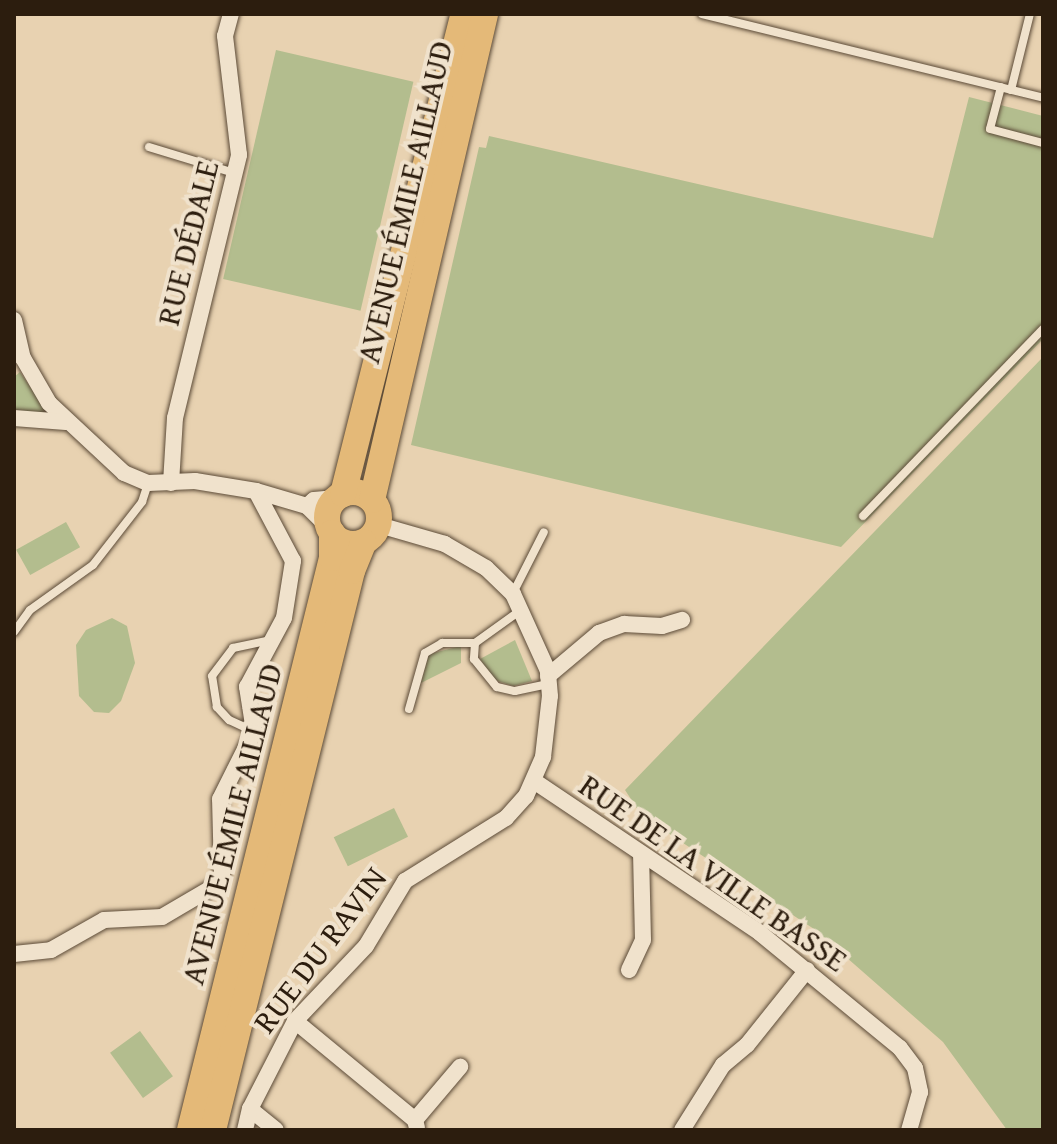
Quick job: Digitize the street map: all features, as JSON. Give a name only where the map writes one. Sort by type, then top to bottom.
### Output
[{"type":"main road","name":"AVENUE ÉMILE AILLAUD","points":[[339,496],[464,14]]},
{"type":"main road","name":"AVENUE ÉMILE AILLAUD","points":[[213,1130],[348,586],[372,522],[485,14]]},
{"type":"main road","points":[[358,492],[372,522],[346,543],[330,530],[328,512],[339,496],[358,492]]},
{"type":"main road","name":"AVENUE ÉMILE AILLAUD","points":[[190,1130],[332,558],[330,530]]},
{"type":"street","name":"RUE DÉDALE","points":[[171,483],[175,418],[239,155],[225,36],[231,14]]},
{"type":"street","points":[[14,320],[19,344],[38,386],[66,422],[114,466],[148,483],[195,481],[256,491],[307,506],[330,530]]},
{"type":"street","points":[[14,363],[19,344]]},
{"type":"street","points":[[14,418],[66,422]]},
{"type":"street","points":[[14,954],[51,950],[104,920],[162,917],[213,887],[222,874],[225,853],[220,799],[254,731],[247,687],[276,639],[293,561],[256,491]]},
{"type":"street","points":[[307,506],[314,500],[339,496]]},
{"type":"street","name":"RUE DU RAVIN","points":[[245,1130],[250,1109],[295,1021],[366,946],[410,875],[506,818],[534,781],[548,731],[549,680],[522,609],[513,594],[486,568],[445,544],[372,522]]},
{"type":"street","points":[[549,680],[599,633],[624,624],[662,626],[682,620]]},
{"type":"street","name":"RUE DE LA VILLE BASSE","points":[[534,781],[807,970],[909,1058],[920,1092],[909,1130]]},
{"type":"street","points":[[629,970],[644,931],[641,855]]},
{"type":"street","points":[[682,1130],[723,1065],[747,1045],[807,970]]},
{"type":"street","points":[[295,1021],[416,1125],[460,1067]]},
{"type":"street","points":[[250,1109],[276,1130]]},
{"type":"lane","points":[[702,14],[1043,98]]},
{"type":"lane","points":[[748,26],[751,14]]},
{"type":"lane","points":[[1011,90],[1030,14]]},
{"type":"lane","points":[[1001,87],[990,129],[1043,143]]},
{"type":"lane","points":[[149,147],[235,173]]},
{"type":"lane","points":[[863,516],[1043,329]]},
{"type":"lane","points":[[14,632],[30,610],[93,565],[142,502],[148,483]]},
{"type":"lane","points":[[513,594],[544,532]]},
{"type":"lane","points":[[409,709],[425,653],[442,643],[475,643],[522,609]]},
{"type":"lane","points":[[254,731],[229,720],[217,707],[212,676],[233,648],[276,639]]},
{"type":"lane","points":[[475,643],[474,659],[497,687],[515,691],[549,680]]},
{"type":"green space","points":[[276,50],[413,82],[361,311],[223,279]]},
{"type":"green space","points":[[969,97],[1043,116],[1043,339],[841,547],[411,445],[479,147],[486,148],[489,136],[933,238]]},
{"type":"green space","points":[[1043,357],[1043,1130],[1007,1130],[943,1042],[814,929],[642,816],[625,790]]},
{"type":"green space","points":[[20,372],[45,409],[43,415],[14,414],[14,377]]},
{"type":"green space","points":[[66,522],[80,547],[30,575],[16,550]]},
{"type":"green space","points":[[112,618],[127,626],[135,663],[121,701],[109,713],[94,712],[79,696],[76,645],[86,630]]},
{"type":"green space","points":[[515,640],[532,681],[513,686],[495,680],[480,659]]},
{"type":"green space","points":[[461,646],[461,663],[421,683],[429,654]]},
{"type":"green space","points":[[394,808],[408,837],[348,866],[334,837]]},
{"type":"green space","points":[[140,1031],[173,1076],[143,1098],[110,1053]]}]
